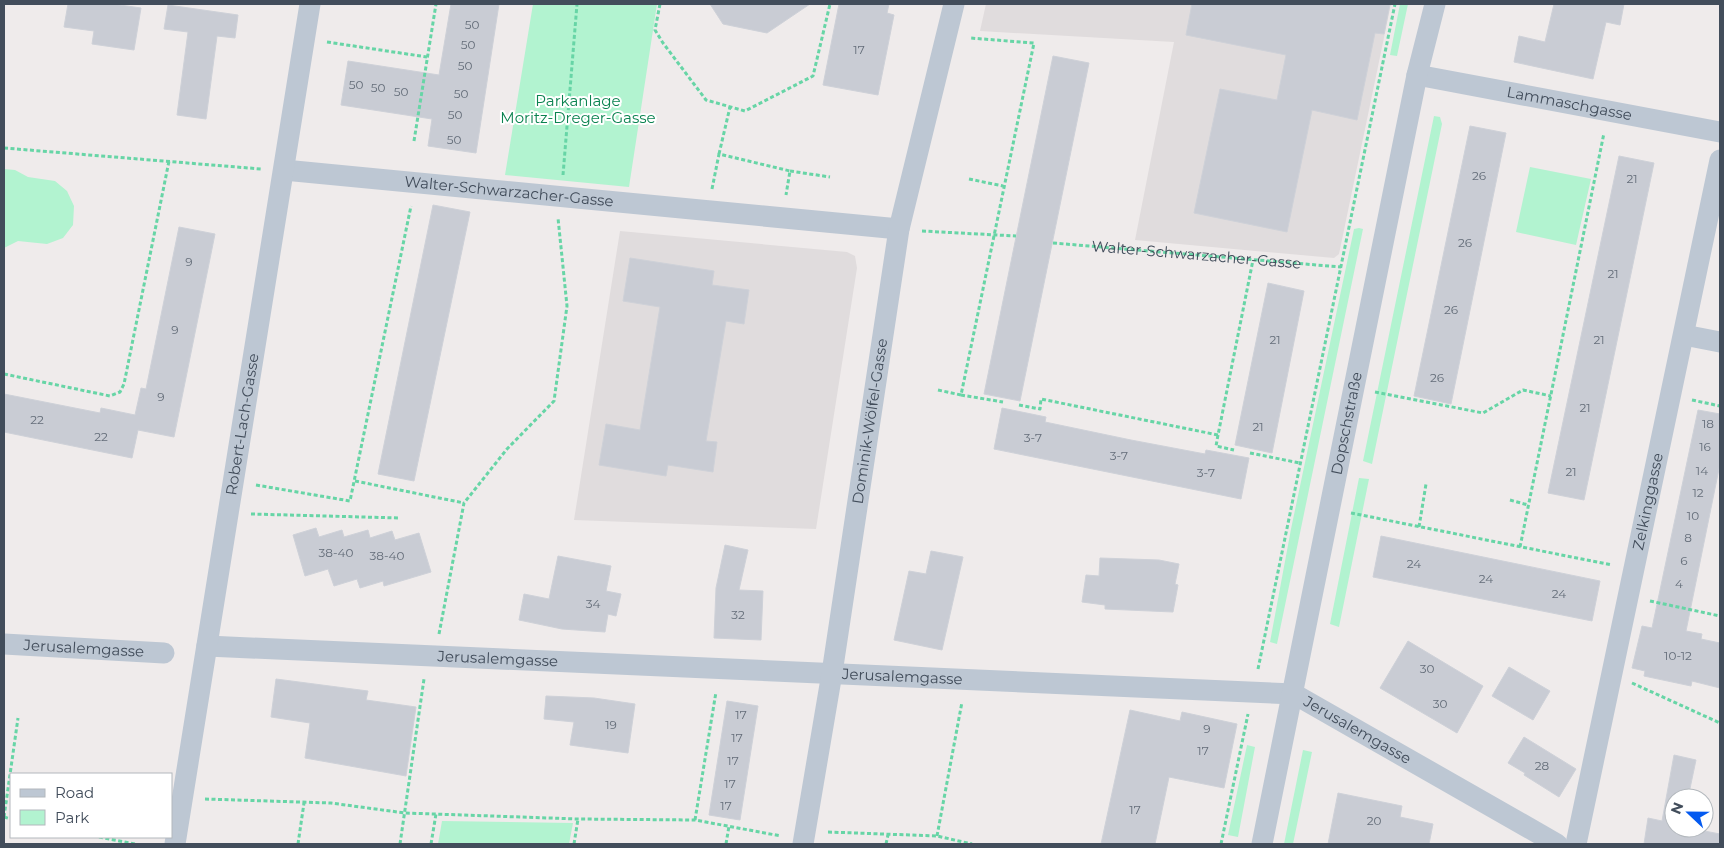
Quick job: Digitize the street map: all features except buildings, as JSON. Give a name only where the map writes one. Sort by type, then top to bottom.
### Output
[{"type":"street","name":"Robert-Lach-Gasse","points":[[175,844],[310,4]]},
{"type":"street","name":"Dominik-Wölfel-Gasse","points":[[804,839],[832,673],[899,229],[954,4]]},
{"type":"street","name":"Dopschstraße","points":[[1262,844],[1294,694],[1417,75],[1435,4]]},
{"type":"street","name":"Lammaschgasse","points":[[1417,75],[1720,132]]},
{"type":"street","name":"Zelkinggasse","points":[[1576,844],[1720,160]]},
{"type":"street","name":"Walter-Schwarzacher-Gasse","points":[[284,170],[899,229]]},
{"type":"street","points":[[1684,335],[1720,342]]},
{"type":"street","name":"Jerusalemgasse","points":[[4,644],[164,653]]},
{"type":"street","name":"Jerusalemgasse","points":[[207,646],[1294,694],[1557,844]]},
{"type":"path","points":[[414,141],[436,4]]},
{"type":"path","points":[[400,844],[431,657],[464,503],[507,448],[554,401],[567,306],[558,219],[577,4]]},
{"type":"path","points":[[660,4],[656,30],[663,44],[706,100],[745,111],[812,76],[830,4]]},
{"type":"path","points":[[1221,844],[1395,4]]},
{"type":"path","points":[[946,37],[1034,43],[961,395]]},
{"type":"path","points":[[326,42],[427,57]]},
{"type":"path","points":[[711,192],[730,107]]},
{"type":"path","points":[[1520,547],[1609,111]]},
{"type":"path","points":[[4,148],[284,170]]},
{"type":"path","points":[[719,154],[830,177]]},
{"type":"path","points":[[4,374],[110,396],[120,392],[124,384],[169,161]]},
{"type":"path","points":[[785,203],[790,170]]},
{"type":"path","points":[[969,179],[1004,186]]},
{"type":"path","points":[[234,482],[350,501],[415,183]]},
{"type":"path","points":[[899,229],[1016,236]]},
{"type":"path","name":"Walter-Schwarzacher-Gasse","points":[[1053,243],[1341,268]]},
{"type":"path","points":[[1234,450],[1216,446],[1253,260]]},
{"type":"path","points":[[1355,388],[1483,413],[1523,390],[1551,396]]},
{"type":"path","points":[[938,390],[1003,402]]},
{"type":"path","points":[[1019,405],[1040,409],[1041,399],[1218,435]]},
{"type":"path","points":[[1250,453],[1300,463]]},
{"type":"path","points":[[355,481],[464,503]]},
{"type":"path","points":[[1419,527],[1426,484]]},
{"type":"path","points":[[1510,500],[1529,505]]},
{"type":"path","points":[[1330,509],[1634,569]]},
{"type":"path","points":[[229,513],[400,518]]},
{"type":"path","points":[[1628,596],[1720,616]]},
{"type":"path","points":[[695,820],[720,668]]},
{"type":"path","points":[[1611,674],[1720,723]]},
{"type":"path","points":[[937,836],[967,679]]},
{"type":"path","points":[[10,773],[18,718]]},
{"type":"path","points":[[4,817],[10,775]]},
{"type":"path","points":[[182,798],[331,803],[405,813],[578,819],[695,820],[804,839],[888,835],[937,836],[972,844]]},
{"type":"path","points":[[298,844],[304,803]]},
{"type":"path","points":[[431,844],[436,814]]},
{"type":"path","points":[[574,844],[578,819]]},
{"type":"path","points":[[726,844],[728,826]]},
{"type":"path","points":[[886,844],[888,835]]},
{"type":"path","points":[[104,838],[135,844]]},
{"type":"shaded area","points":[[986,4],[1391,4],[1339,254],[1334,258],[1135,240],[1174,42],[980,31]]},
{"type":"shaded area","points":[[620,231],[847,252],[855,256],[857,268],[816,529],[574,520]]},
{"type":"green space","name":"Parkanlage Moritz-Dreger-Gasse","points":[[533,4],[657,4],[629,187],[505,175]]},
{"type":"green space","points":[[1400,4],[1408,4],[1397,56],[1390,55]]},
{"type":"green space","points":[[1434,116],[1440,117],[1442,124],[1372,464],[1363,461]]},
{"type":"green space","points":[[1530,167],[1591,179],[1576,245],[1516,232]]},
{"type":"green space","points":[[4,169],[15,170],[28,177],[55,181],[67,191],[74,206],[73,225],[63,238],[47,244],[18,241],[4,248]]},
{"type":"green space","points":[[1354,229],[1363,229],[1277,644],[1270,642],[1291,529]]},
{"type":"green space","points":[[1359,478],[1369,479],[1339,627],[1330,624]]},
{"type":"green space","points":[[1247,745],[1255,747],[1238,837],[1228,835]]},
{"type":"green space","points":[[1303,750],[1312,752],[1293,844],[1284,844]]},
{"type":"green space","points":[[442,821],[573,823],[569,844],[438,844]]}]
